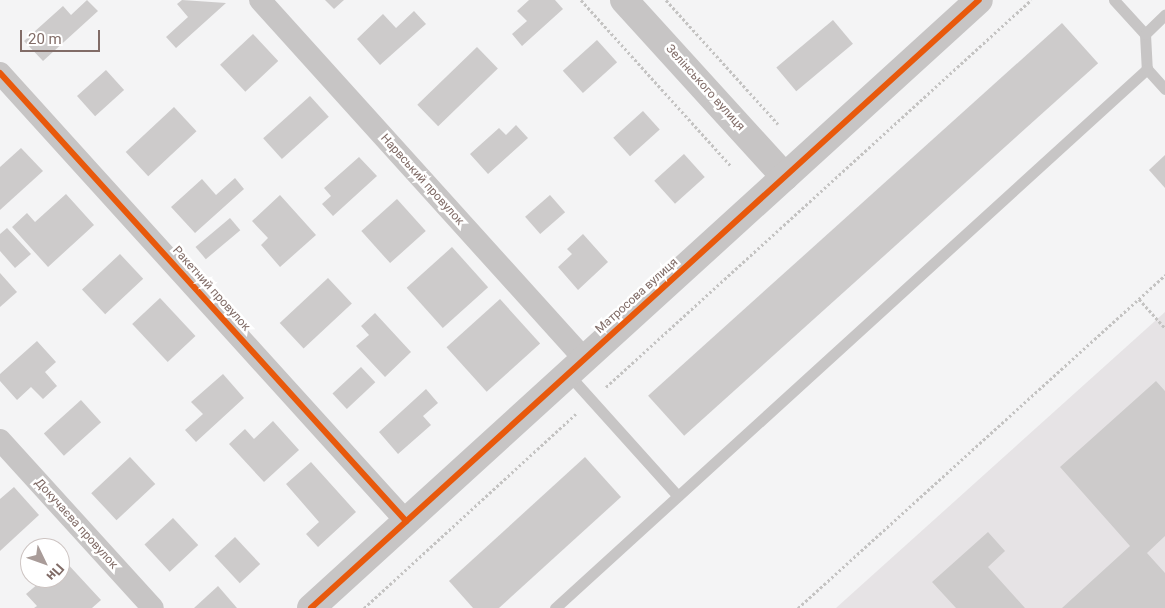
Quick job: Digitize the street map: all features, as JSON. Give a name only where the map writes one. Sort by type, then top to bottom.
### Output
[{"type":"street","name":"Нарвський провулок","points":[[260,0],[576,367]]},
{"type":"street","name":"Зелінського вулиця","points":[[624,0],[785,177]]},
{"type":"street","name":"Матросова вулиця","points":[[311,608],[979,0]]},
{"type":"street","name":"Ракетний провулок","points":[[0,73],[406,521]]},
{"type":"street","name":"Докучаєва провулок","points":[[0,440],[153,608]]},
{"type":"lane","points":[[1114,0],[1145,34],[1147,69],[1165,89]]},
{"type":"lane","points":[[1145,34],[1165,15]]},
{"type":"lane","points":[[555,608],[1147,69]]},
{"type":"lane","points":[[576,367],[591,400],[678,496]]},
{"type":"path","points":[[581,0],[731,166]]},
{"type":"path","points":[[666,0],[778,124]]},
{"type":"path","points":[[364,608],[1031,0]]},
{"type":"path","points":[[798,608],[1165,275]]},
{"type":"path","points":[[1139,298],[1165,328]]},
{"type":"shaded area","points":[[1165,312],[1165,608],[836,608]]},
{"type":"building","points":[[87,0],[98,11],[43,61],[24,41],[63,6],[71,15]]},
{"type":"building","points":[[182,0],[226,3],[176,48],[166,37],[188,17],[177,4]]},
{"type":"building","points":[[325,0],[344,0],[334,9]]},
{"type":"building","points":[[529,0],[555,0],[563,9],[522,46],[512,34],[527,21],[517,11]]},
{"type":"building","points":[[414,11],[426,24],[380,65],[357,39],[383,14],[396,28]]},
{"type":"building","points":[[833,20],[853,44],[796,91],[776,68]]},
{"type":"building","points":[[1062,23],[1098,63],[684,436],[648,396]]},
{"type":"building","points":[[253,34],[278,61],[245,92],[220,65]]},
{"type":"building","points":[[597,40],[617,62],[583,93],[563,71]]},
{"type":"building","points":[[477,47],[498,69],[438,126],[417,105]]},
{"type":"building","points":[[106,70],[124,90],[95,116],[77,96]]},
{"type":"building","points":[[310,96],[329,117],[282,159],[263,138]]},
{"type":"building","points":[[174,107],[197,131],[148,176],[126,152]]},
{"type":"building","points":[[643,111],[660,130],[630,156],[613,138]]},
{"type":"building","points":[[516,125],[528,138],[488,174],[470,154],[499,128],[506,135]]},
{"type":"building","points":[[21,148],[43,171],[0,210],[0,167]]},
{"type":"building","points":[[684,154],[705,177],[675,204],[654,181]]},
{"type":"building","points":[[1165,155],[1165,188],[1149,170]]},
{"type":"building","points":[[359,157],[377,176],[333,216],[322,204],[331,196],[324,188]]},
{"type":"building","points":[[235,178],[244,189],[195,233],[171,207],[202,179],[216,195]]},
{"type":"building","points":[[66,194],[94,225],[48,267],[12,227],[27,213],[35,222]]},
{"type":"building","points":[[280,195],[316,235],[280,267],[261,245],[268,238],[252,221]]},
{"type":"building","points":[[550,195],[565,212],[540,234],[525,217]]},
{"type":"building","points":[[397,199],[426,231],[390,263],[361,231]]},
{"type":"building","points":[[230,218],[240,230],[206,259],[196,247]]},
{"type":"building","points":[[7,228],[31,254],[15,268],[0,251],[0,234]]},
{"type":"building","points":[[583,234],[608,262],[578,290],[558,267],[572,254],[567,249]]},
{"type":"building","points":[[452,247],[488,287],[443,328],[407,288]]},
{"type":"building","points":[[120,254],[143,279],[105,314],[82,289]]},
{"type":"building","points":[[0,273],[17,292],[0,307]]},
{"type":"building","points":[[328,278],[352,304],[304,349],[280,323]]},
{"type":"building","points":[[160,298],[195,336],[168,362],[132,324]]},
{"type":"building","points":[[500,299],[540,344],[487,392],[446,347]]},
{"type":"building","points":[[375,313],[411,352],[385,377],[356,346],[369,335],[361,326]]},
{"type":"building","points":[[37,341],[56,362],[45,372],[57,386],[43,399],[31,387],[17,400],[0,381],[0,374]]},
{"type":"building","points":[[361,367],[375,382],[347,409],[332,394]]},
{"type":"building","points":[[223,374],[244,398],[196,442],[185,430],[203,414],[191,402]]},
{"type":"building","points":[[1156,381],[1165,391],[1165,536],[1147,553],[1165,573],[1165,608],[1062,608],[1130,546],[1060,467]]},
{"type":"building","points":[[426,389],[438,403],[423,416],[431,425],[398,454],[379,432]]},
{"type":"building","points":[[81,400],[101,422],[64,456],[44,433]]},
{"type":"building","points":[[273,421],[299,450],[264,482],[229,444],[245,429],[254,439]]},
{"type":"building","points":[[130,457],[155,484],[116,520],[91,493]]},
{"type":"building","points":[[585,457],[621,497],[499,608],[473,608],[449,581]]},
{"type":"building","points":[[311,462],[356,512],[318,547],[306,534],[319,522],[286,484]]},
{"type":"building","points":[[14,487],[39,515],[0,551],[0,499]]},
{"type":"building","points":[[173,518],[198,545],[170,572],[144,545]]},
{"type":"building","points":[[988,532],[1005,551],[988,567],[1025,608],[956,608],[932,582]]},
{"type":"building","points":[[235,537],[260,564],[240,583],[215,556]]},
{"type":"building","points":[[70,566],[101,600],[92,608],[34,608],[37,606],[26,594],[33,588],[70,588]]},
{"type":"building","points":[[218,586],[237,608],[194,608]]},
{"type":"cycle path","points":[[311,608],[979,0]]},
{"type":"cycle path","points":[[0,73],[406,521]]}]
